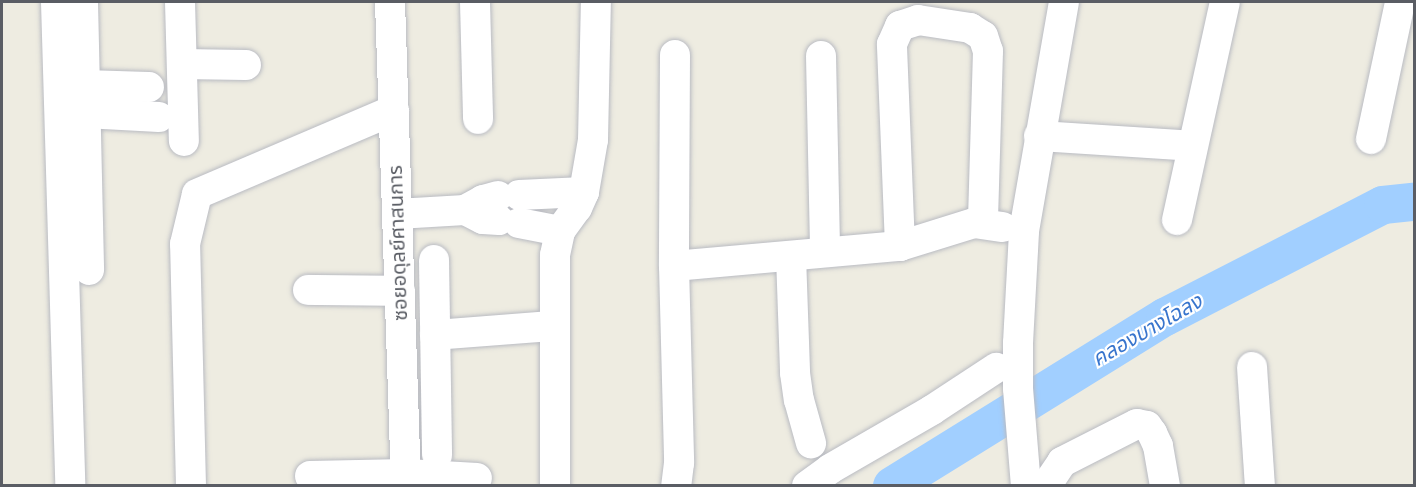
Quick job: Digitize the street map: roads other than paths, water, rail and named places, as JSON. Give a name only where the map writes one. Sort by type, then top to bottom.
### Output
[{"type":"street","points":[[56,2],[70,486]]},
{"type":"street","points":[[82,2],[89,270]]},
{"type":"street","points":[[180,2],[184,141]]},
{"type":"street","name":"ซอยอดุลย์ศาสนการ","points":[[390,2],[406,480]]},
{"type":"street","points":[[475,2],[478,119]]},
{"type":"street","points":[[555,486],[553,326],[555,255],[560,231],[577,208],[584,192],[593,140],[596,2]]},
{"type":"street","points":[[1064,2],[1024,231],[1018,307],[1018,388],[1032,482],[1062,462],[1137,424],[1147,426],[1155,440],[1165,486]]},
{"type":"street","points":[[1177,220],[1225,2]]},
{"type":"street","points":[[1371,140],[1404,13]]},
{"type":"street","points":[[900,246],[892,44],[900,26],[918,20],[970,28],[983,36],[988,51],[983,223]]},
{"type":"street","points":[[675,55],[674,266],[679,444],[676,486]]},
{"type":"street","points":[[821,56],[825,251]]},
{"type":"street","points":[[182,64],[246,65]]},
{"type":"street","points":[[85,99],[149,87]]},
{"type":"street","points":[[85,99],[159,117]]},
{"type":"street","points":[[191,486],[184,244],[197,194],[394,110]]},
{"type":"street","points":[[1039,136],[1192,146]]},
{"type":"street","points":[[397,214],[465,210],[483,219],[509,209],[584,192]]},
{"type":"street","points":[[509,209],[560,231]]},
{"type":"street","points":[[674,266],[900,246],[974,223],[1024,231]]},
{"type":"street","points":[[791,256],[795,373],[799,400],[811,443]]},
{"type":"street","points":[[434,260],[437,455]]},
{"type":"street","points":[[308,290],[400,291]]},
{"type":"street","points":[[435,335],[553,326]]},
{"type":"street","points":[[1252,367],[1260,486]]},
{"type":"street","points":[[807,486],[996,368]]},
{"type":"street","points":[[310,477],[406,480],[477,478]]},
{"type":"waterway","name":"คลองบางโฉลง","points":[[892,486],[1165,317],[1383,205],[1414,202]]}]
